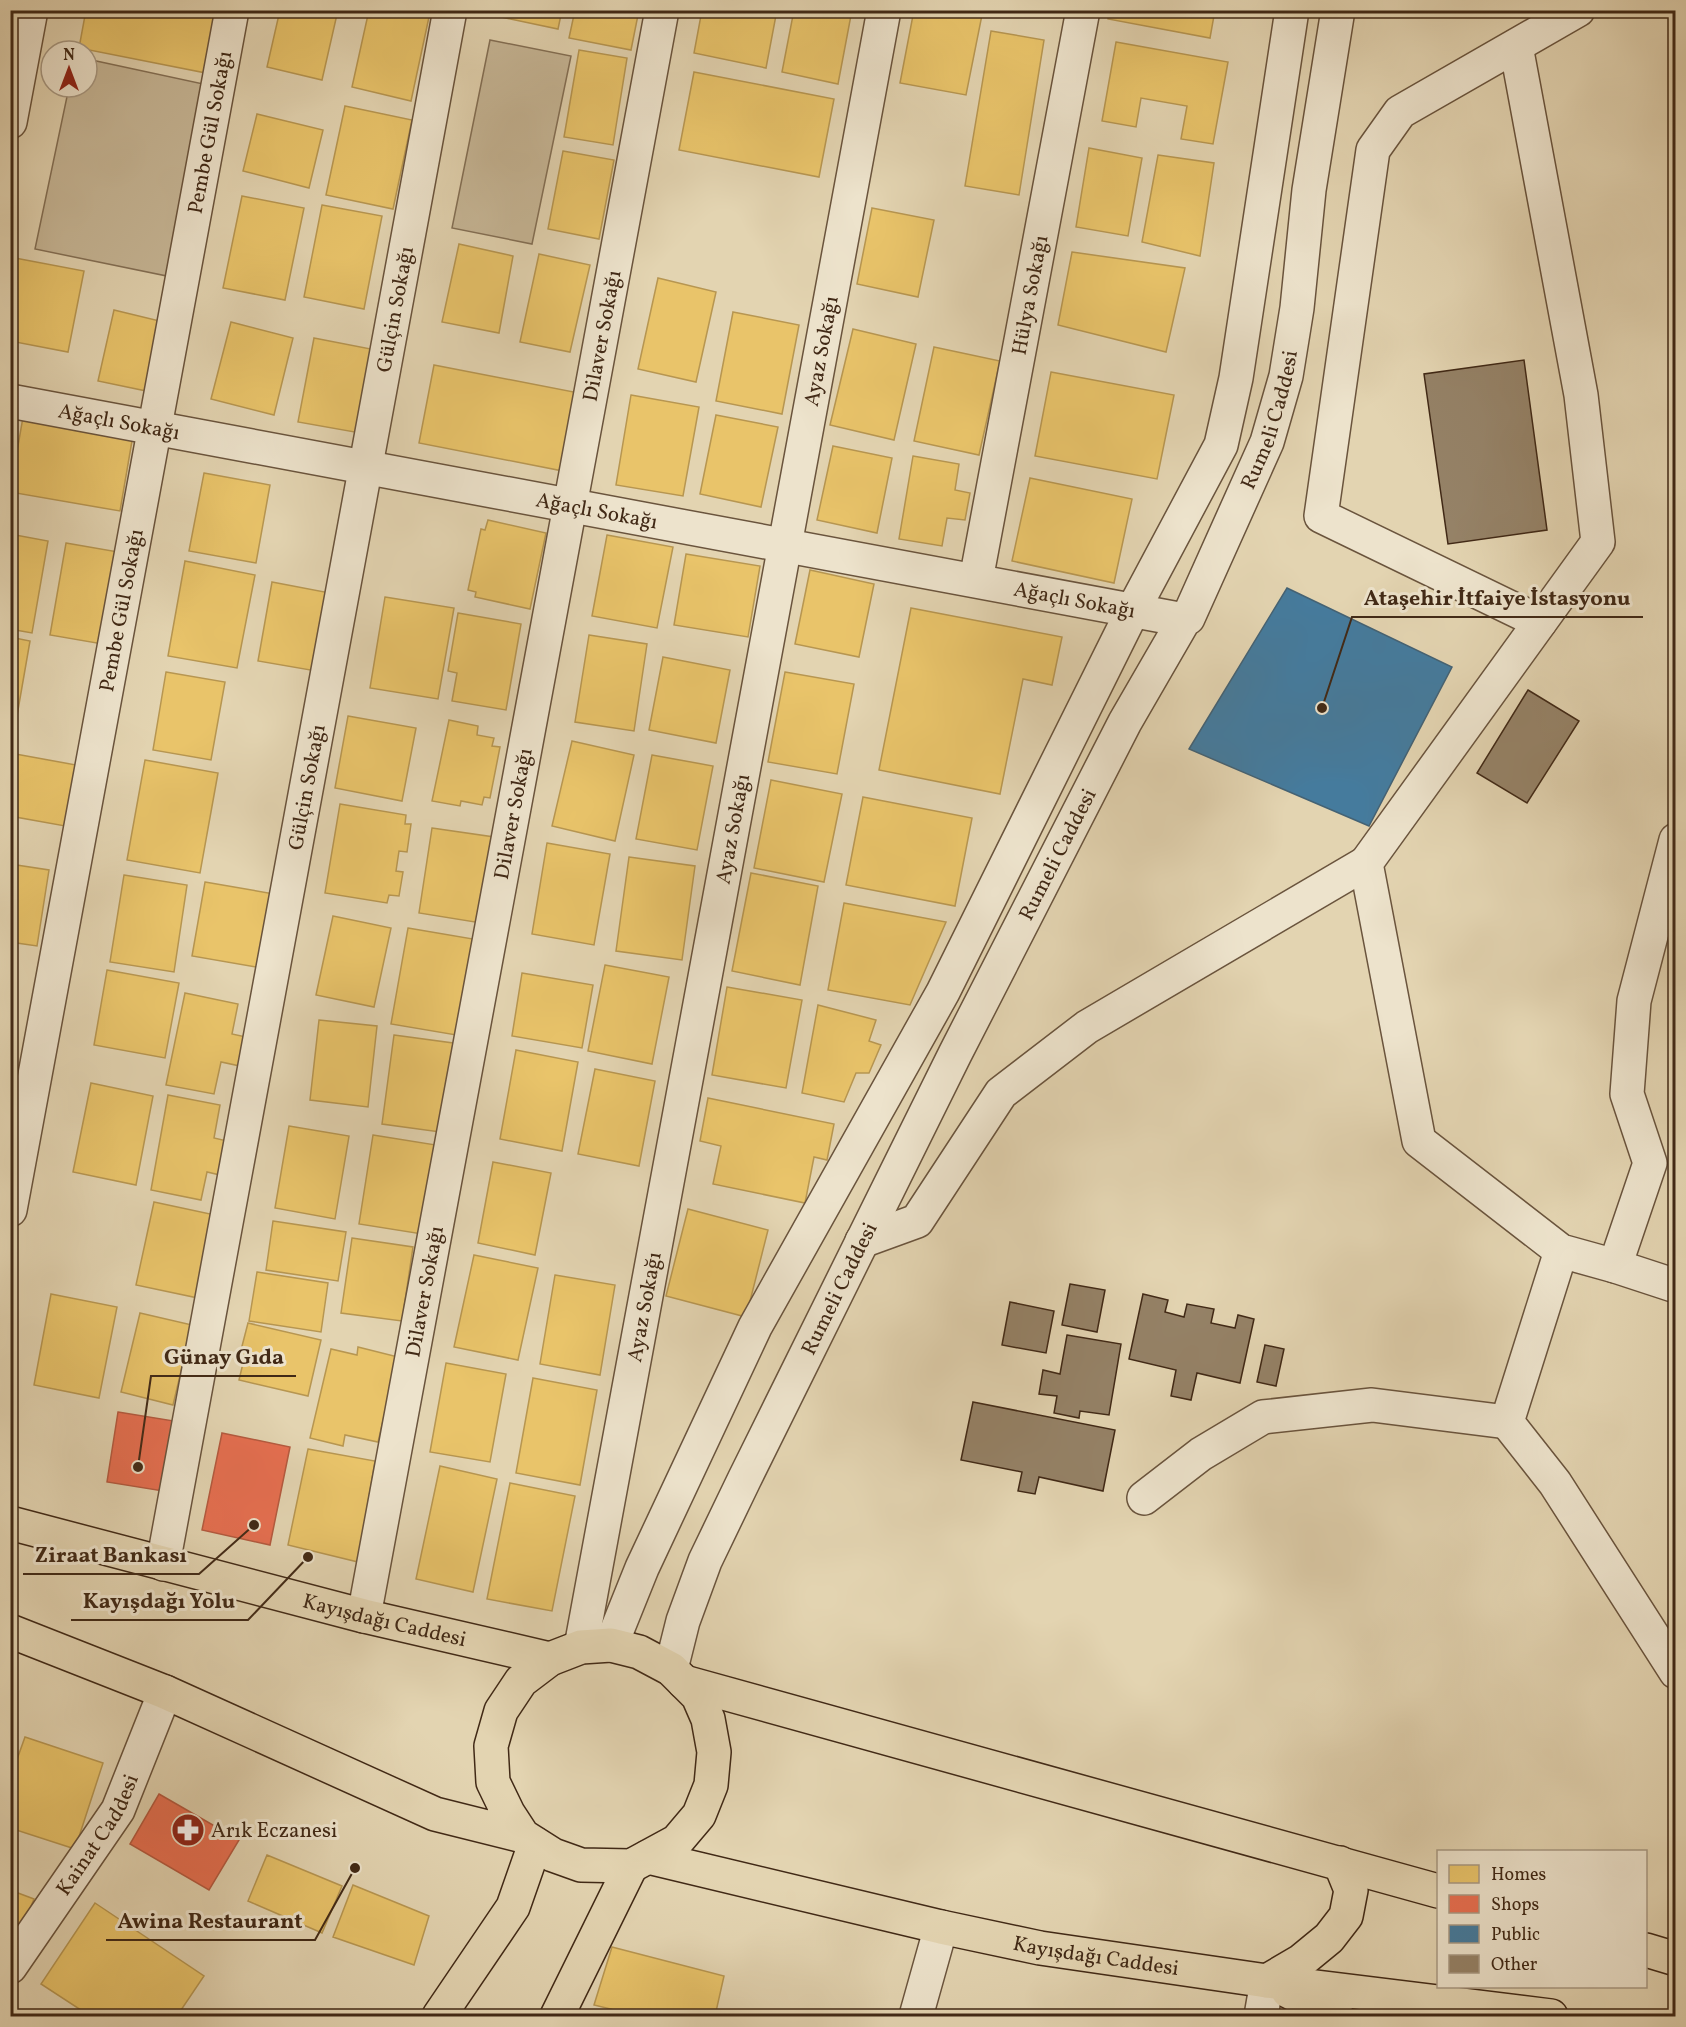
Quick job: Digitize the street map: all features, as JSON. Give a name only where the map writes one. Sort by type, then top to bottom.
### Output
[{"type":"main road","name":"Kayışdağı Caddesi","points":[[10,1523],[364,1616],[550,1659]]},
{"type":"main road","name":"Kayışdağı Caddesi","points":[[10,1631],[165,1692],[435,1814],[529,1840],[553,1855],[581,1865],[639,1861],[1040,1948],[1267,1981],[1551,2016]]},
{"type":"main road","name":"Kayışdağı Caddesi","points":[[529,1840],[508,1813],[493,1782],[491,1746],[501,1711],[521,1681],[550,1659],[596,1646]]},
{"type":"main road","points":[[557,2016],[639,1861],[677,1841],[699,1815],[711,1785],[714,1752],[708,1719],[698,1696],[677,1676],[639,1652],[596,1646]]},
{"type":"main road","points":[[677,1676],[1437,1891]]},
{"type":"main road","points":[[439,2016],[513,1907],[529,1840]]},
{"type":"main road","points":[[1267,1981],[1301,1961],[1329,1938],[1346,1916],[1351,1890],[1340,1863]]},
{"type":"main road","points":[[1647,1950],[1676,1959]]},
{"type":"main road","points":[[1267,1981],[1337,2016]]},
{"type":"street","points":[[10,122],[31,10]]},
{"type":"street","name":"Pembe Gül Sokağı","points":[[10,1210],[232,10]]},
{"type":"street","name":"Gülçin Sokağı","points":[[163,1564],[450,10]]},
{"type":"street","name":"Dilaver Sokağı","points":[[364,1616],[662,10]]},
{"type":"street","name":"Ayaz Sokağı","points":[[596,1646],[784,545],[884,10]]},
{"type":"street","name":"Hülya Sokağı","points":[[976,580],[1083,10]]},
{"type":"street","name":"Rumeli Caddesi","points":[[596,1646],[642,1568],[755,1327],[943,992],[1132,610],[1221,445],[1236,378],[1292,10]]},
{"type":"street","name":"Rumeli Caddesi","points":[[677,1676],[683,1621],[705,1560],[862,1241],[1120,733],[1184,620],[1188,618],[1267,442],[1286,376],[1297,309],[1309,190],[1338,10]]},
{"type":"street","points":[[1540,622],[1321,516],[1373,150],[1400,112],[1578,10]]},
{"type":"street","points":[[862,1241],[916,1221],[1001,1093],[1088,1027],[1366,863],[1598,542],[1581,395],[1516,46]]},
{"type":"street","name":"Ağaçlı Sokağı","points":[[10,401],[1184,620]]},
{"type":"street","points":[[1615,1266],[1650,1163],[1627,1094],[1635,1001],[1676,840]]},
{"type":"street","points":[[1366,863],[1419,1141],[1561,1251],[1676,1286]]},
{"type":"street","points":[[1507,1422],[1561,1251]]},
{"type":"street","points":[[1144,1498],[1201,1454],[1263,1417],[1372,1405],[1507,1422],[1555,1483],[1676,1672]]},
{"type":"street","name":"Kainat Caddesi","points":[[10,1967],[118,1810],[165,1692]]},
{"type":"street","points":[[916,2016],[941,1927]]},
{"type":"street","points":[[1261,2016],[1267,1981]]},
{"type":"shaded area","points":[[490,40],[571,56],[532,244],[452,228]]},
{"type":"shaded area","points":[[99,62],[208,85],[167,276],[35,249],[66,99],[99,99]]},
{"type":"building: Homes","points":[[86,10],[218,10],[206,73],[99,52],[99,39],[81,39]]},
{"type":"building: Homes","points":[[280,10],[338,10],[322,80],[267,67]]},
{"type":"building: Homes","points":[[369,10],[401,10],[429,17],[411,101],[352,87]]},
{"type":"building: Homes","points":[[502,10],[562,10],[558,29],[501,17]]},
{"type":"building: Homes","points":[[575,10],[639,10],[631,50],[569,38]]},
{"type":"building: Homes","points":[[702,10],[777,10],[766,68],[694,53]]},
{"type":"building: Homes","points":[[794,10],[852,10],[838,84],[782,72]]},
{"type":"building: Homes","points":[[914,10],[983,10],[966,95],[900,83]]},
{"type":"building: Homes","points":[[1109,10],[1215,10],[1210,38],[1108,19]]},
{"type":"building: Homes","points":[[991,31],[1044,40],[1019,195],[965,186]]},
{"type":"building: Homes","points":[[1116,42],[1228,62],[1213,144],[1181,139],[1187,106],[1141,98],[1136,127],[1102,121]]},
{"type":"building: Homes","points":[[579,50],[627,58],[613,145],[564,137]]},
{"type":"building: Homes","points":[[694,72],[834,99],[819,177],[679,150]]},
{"type":"building: Homes","points":[[345,106],[412,120],[393,209],[326,195]]},
{"type":"building: Homes","points":[[257,114],[323,130],[309,188],[243,171]]},
{"type":"building: Homes","points":[[1089,148],[1142,158],[1128,236],[1076,227]]},
{"type":"building: Homes","points":[[563,151],[614,160],[599,239],[548,229]]},
{"type":"building: Homes","points":[[1158,155],[1214,163],[1200,256],[1142,242]]},
{"type":"building: Homes","points":[[242,196],[304,208],[285,300],[223,288]]},
{"type":"building: Homes","points":[[322,205],[382,216],[364,309],[304,297]]},
{"type":"building: Homes","points":[[872,208],[934,220],[918,297],[857,284]]},
{"type":"building: Homes","points":[[459,244],[513,256],[499,333],[442,322]]},
{"type":"building: Homes","points":[[1072,252],[1185,268],[1166,352],[1058,325]]},
{"type":"building: Homes","points":[[539,254],[590,265],[570,352],[520,342]]},
{"type":"building: Homes","points":[[15,258],[84,271],[68,352],[10,341],[10,281]]},
{"type":"building: Homes","points":[[658,278],[716,292],[696,382],[638,369]]},
{"type":"building: Homes","points":[[114,310],[172,324],[156,393],[98,381]]},
{"type":"building: Homes","points":[[733,312],[799,325],[782,414],[716,401]]},
{"type":"building: Homes","points":[[231,322],[293,338],[274,415],[211,399]]},
{"type":"building: Homes","points":[[853,329],[916,344],[894,440],[830,425]]},
{"type":"building: Homes","points":[[314,338],[376,350],[360,433],[298,422]]},
{"type":"building: Homes","points":[[934,347],[1000,361],[979,455],[914,441]]},
{"type":"building: Homes","points":[[434,365],[579,393],[563,471],[419,443]]},
{"type":"building: Homes","points":[[1051,372],[1174,395],[1157,479],[1035,456]]},
{"type":"building: Homes","points":[[631,395],[699,407],[683,496],[616,485]]},
{"type":"building: Homes","points":[[716,415],[778,427],[761,507],[700,494]]},
{"type":"building: Homes","points":[[23,417],[133,435],[120,511],[10,492]]},
{"type":"building: Homes","points":[[833,446],[892,458],[877,533],[817,520]]},
{"type":"building: Homes","points":[[913,456],[959,464],[955,490],[970,493],[965,520],[947,518],[942,546],[899,539]]},
{"type":"building: Homes","points":[[204,473],[270,485],[256,563],[189,551]]},
{"type":"building: Homes","points":[[1030,478],[1132,499],[1114,583],[1012,561]]},
{"type":"building: Homes","points":[[488,520],[546,533],[530,609],[475,597],[476,592],[468,590],[481,529],[485,530]]},
{"type":"building: Homes","points":[[10,534],[48,541],[32,633],[10,629]]},
{"type":"building: Homes","points":[[607,535],[673,547],[657,628],[592,616]]},
{"type":"building: Homes","points":[[66,543],[130,554],[114,646],[50,635]]},
{"type":"building: Homes","points":[[686,554],[760,566],[748,637],[674,625]]},
{"type":"building: Homes","points":[[185,561],[255,575],[237,668],[168,656]]},
{"type":"building: Homes","points":[[810,570],[874,584],[859,657],[795,644]]},
{"type":"building: Homes","points":[[272,582],[330,593],[316,671],[258,661]]},
{"type":"building: Homes","points":[[385,597],[454,608],[438,699],[370,688]]},
{"type":"building: Homes","points":[[911,608],[1062,637],[1052,685],[1023,679],[1000,794],[879,770]]},
{"type":"building: Homes","points":[[458,613],[521,624],[506,710],[452,701],[457,673],[448,671]]},
{"type":"building: Homes","points":[[589,635],[647,644],[634,731],[575,722]]},
{"type":"building: Homes","points":[[10,637],[30,641],[14,733],[10,732]]},
{"type":"building: Homes","points":[[663,657],[730,670],[716,743],[649,730]]},
{"type":"building: Homes","points":[[166,672],[225,682],[211,760],[153,750]]},
{"type":"building: Homes","points":[[785,672],[854,684],[837,774],[768,762]]},
{"type":"building: Homes","points":[[348,716],[416,728],[402,801],[335,788]]},
{"type":"building: Homes","points":[[449,720],[478,726],[477,735],[494,738],[492,746],[500,747],[490,798],[484,797],[482,805],[461,801],[460,806],[432,801]]},
{"type":"building: Homes","points":[[572,741],[634,755],[615,841],[552,826]]},
{"type":"building: Homes","points":[[10,753],[76,765],[65,826],[10,816]]},
{"type":"building: Homes","points":[[652,755],[713,766],[697,850],[636,839]]},
{"type":"building: Homes","points":[[145,760],[218,773],[200,873],[127,860]]},
{"type":"building: Homes","points":[[771,780],[842,794],[824,882],[754,868]]},
{"type":"building: Homes","points":[[863,797],[972,818],[955,906],[846,885]]},
{"type":"building: Homes","points":[[340,804],[406,815],[405,824],[411,824],[407,852],[399,851],[396,871],[403,872],[399,896],[389,895],[387,903],[325,893]]},
{"type":"building: Homes","points":[[432,828],[494,837],[481,923],[419,913]]},
{"type":"building: Homes","points":[[547,843],[610,854],[594,945],[532,934]]},
{"type":"building: Homes","points":[[629,857],[695,866],[682,960],[616,951]]},
{"type":"building: Homes","points":[[10,864],[49,870],[37,946],[10,942]]},
{"type":"building: Homes","points":[[751,873],[818,886],[800,985],[732,971]]},
{"type":"building: Homes","points":[[124,875],[187,885],[174,972],[110,962]]},
{"type":"building: Homes","points":[[205,882],[280,895],[267,969],[192,956]]},
{"type":"building: Homes","points":[[844,903],[946,922],[910,1005],[828,990]]},
{"type":"building: Homes","points":[[333,916],[391,928],[374,1007],[316,995]]},
{"type":"building: Homes","points":[[408,928],[479,940],[462,1036],[391,1024]]},
{"type":"building: Homes","points":[[605,965],[669,977],[652,1064],[588,1051]]},
{"type":"building: Homes","points":[[107,970],[179,983],[165,1058],[94,1045]]},
{"type":"building: Homes","points":[[522,973],[593,985],[582,1048],[512,1036]]},
{"type":"building: Homes","points":[[727,987],[802,1000],[786,1088],[712,1075]]},
{"type":"building: Homes","points":[[185,993],[238,1004],[232,1034],[246,1037],[240,1066],[221,1062],[214,1094],[166,1085]]},
{"type":"building: Homes","points":[[818,1005],[876,1020],[869,1041],[881,1045],[869,1073],[856,1073],[844,1102],[802,1093]]},
{"type":"building: Homes","points":[[319,1020],[377,1026],[368,1107],[310,1100]]},
{"type":"building: Homes","points":[[394,1035],[453,1043],[440,1132],[382,1124]]},
{"type":"building: Homes","points":[[516,1050],[578,1062],[562,1151],[500,1139]]},
{"type":"building: Homes","points":[[595,1069],[655,1081],[639,1166],[578,1154]]},
{"type":"building: Homes","points":[[10,1078],[15,1079],[10,1105]]},
{"type":"building: Homes","points":[[91,1083],[153,1096],[136,1185],[73,1172]]},
{"type":"building: Homes","points":[[168,1095],[220,1105],[214,1138],[227,1141],[220,1175],[207,1172],[201,1200],[151,1190]]},
{"type":"building: Homes","points":[[708,1098],[834,1124],[827,1160],[814,1157],[805,1203],[713,1184],[721,1146],[700,1141]]},
{"type":"building: Homes","points":[[289,1126],[349,1136],[335,1219],[275,1208]]},
{"type":"building: Homes","points":[[373,1135],[436,1145],[422,1234],[359,1224]]},
{"type":"building: Homes","points":[[493,1162],[551,1173],[535,1255],[478,1243]]},
{"type":"building: Homes","points":[[154,1202],[215,1215],[198,1298],[136,1285]]},
{"type":"building: Homes","points":[[688,1209],[768,1230],[746,1317],[666,1296]]},
{"type":"building: Homes","points":[[273,1221],[346,1232],[338,1281],[266,1270]]},
{"type":"building: Homes","points":[[352,1238],[413,1247],[402,1321],[341,1313]]},
{"type":"building: Homes","points":[[474,1255],[538,1268],[518,1360],[454,1347]]},
{"type":"building: Homes","points":[[257,1272],[328,1283],[321,1332],[249,1321]]},
{"type":"building: Homes","points":[[555,1275],[615,1285],[600,1375],[540,1364]]},
{"type":"building: Homes","points":[[51,1294],[117,1307],[99,1398],[34,1385]]},
{"type":"building: Homes","points":[[140,1313],[192,1325],[173,1405],[121,1392]]},
{"type":"building: Homes","points":[[248,1323],[321,1340],[308,1396],[239,1380],[245,1355],[240,1354]]},
{"type":"building: Homes","points":[[358,1347],[398,1357],[378,1442],[345,1435],[343,1446],[310,1438],[331,1349],[357,1355]]},
{"type":"building: Homes","points":[[446,1363],[506,1374],[490,1462],[430,1452]]},
{"type":"building: Homes","points":[[533,1378],[597,1390],[580,1485],[516,1473]]},
{"type":"building: Homes","points":[[308,1449],[375,1461],[358,1562],[288,1545]]},
{"type":"building: Homes","points":[[440,1466],[497,1479],[473,1592],[416,1579]]},
{"type":"building: Homes","points":[[510,1483],[575,1496],[552,1611],[487,1599]]},
{"type":"building: Homes","points":[[25,1737],[103,1763],[75,1849],[10,1828],[10,1779]]},
{"type":"building: Homes","points":[[267,1855],[342,1886],[322,1933],[248,1901]]},
{"type":"building: Homes","points":[[353,1885],[429,1916],[414,1965],[333,1937]]},
{"type":"building: Homes","points":[[10,1890],[34,1899],[11,1955],[10,1954]]},
{"type":"building: Homes","points":[[95,1903],[204,1976],[177,2016],[90,2016],[41,1984]]},
{"type":"building: Homes","points":[[612,1947],[724,1976],[715,2016],[639,2016],[594,2005]]},
{"type":"building: Shops","points":[[118,1412],[174,1421],[163,1491],[107,1482]]},
{"type":"building: Shops","points":[[222,1433],[290,1447],[270,1545],[202,1530]]},
{"type":"building: Shops","points":[[159,1794],[239,1840],[209,1890],[130,1844]]},
{"type":"building: Public","points":[[1287,588],[1452,667],[1369,826],[1189,749]]},
{"type":"building: Other","points":[[1524,360],[1547,530],[1448,544],[1424,374]]},
{"type":"building: Other","points":[[1528,690],[1579,721],[1527,803],[1477,773]]},
{"type":"building: Other","points":[[1070,1284],[1105,1290],[1097,1332],[1062,1325]]},
{"type":"building: Other","points":[[1143,1294],[1168,1300],[1165,1312],[1184,1317],[1187,1304],[1214,1309],[1211,1323],[1235,1328],[1238,1315],[1254,1319],[1240,1383],[1197,1373],[1191,1400],[1171,1396],[1176,1370],[1129,1359]]},
{"type":"building: Other","points":[[1010,1302],[1054,1311],[1046,1353],[1002,1345]]},
{"type":"building: Other","points":[[1067,1335],[1121,1344],[1109,1415],[1080,1411],[1079,1418],[1054,1413],[1057,1396],[1039,1394],[1043,1370],[1060,1374]]},
{"type":"building: Other","points":[[1265,1345],[1284,1349],[1276,1386],[1257,1382]]},
{"type":"building: Other","points":[[973,1402],[1115,1430],[1103,1491],[1039,1477],[1035,1494],[1018,1491],[1022,1472],[961,1460]]},
{"type":"place","name":"Ataşehir İtfaiye İstasyonu","points":[[1322,708]]},
{"type":"place","name":"Günay Gıda","points":[[138,1467]]},
{"type":"place","name":"Ziraat Bankası","points":[[254,1525]]},
{"type":"place","name":"Kayışdağı Yolu","points":[[308,1557]]},
{"type":"place","name":"Arık Eczanesi","points":[[188,1830]]},
{"type":"place","name":"Awina Restaurant","points":[[355,1868]]}]
